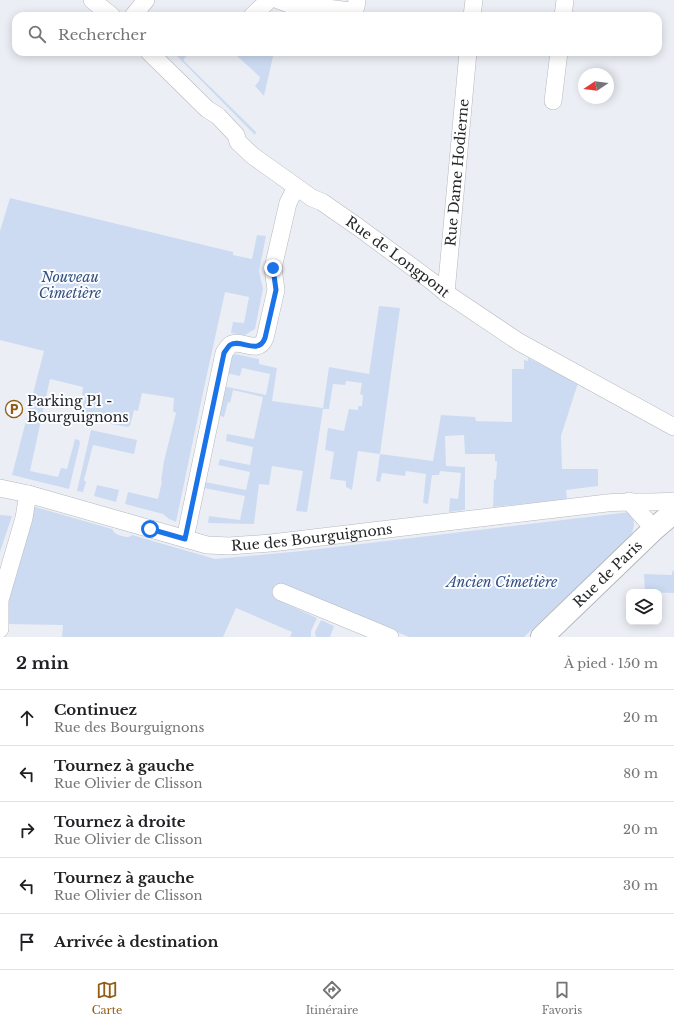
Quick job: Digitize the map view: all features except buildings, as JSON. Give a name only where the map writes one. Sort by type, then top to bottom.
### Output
[{"type":"main road","name":"Rue de Paris","points":[[542,637],[654,529],[674,512]]},
{"type":"street","points":[[92,0],[107,12]]},
{"type":"street","points":[[136,12],[146,0]]},
{"type":"street","points":[[256,12],[269,0]]},
{"type":"street","points":[[278,0],[289,4],[350,11],[356,7],[357,0]]},
{"type":"street","points":[[472,12],[474,0]]},
{"type":"street","points":[[564,12],[565,0]]},
{"type":"street","name":"Rue de Longpont","points":[[153,56],[207,109],[218,116],[236,134],[238,142],[253,156],[296,187],[312,198],[322,202],[358,227],[446,293],[518,342],[674,427]]},
{"type":"street","name":"Rue Dame Hodierne","points":[[446,293],[468,56]]},
{"type":"street","points":[[553,101],[559,56]]},
{"type":"street","points":[[185,539],[224,353],[229,346],[234,344],[259,346],[263,343],[276,290],[273,268],[288,203],[296,187]]},
{"type":"street","name":"Rue des Bourguignons","points":[[0,488],[28,494],[207,545],[229,546],[271,543],[607,503],[629,501],[674,501]]},
{"type":"street","points":[[0,629],[0,600],[24,518],[28,494]]},
{"type":"street","points":[[629,501],[654,529]]},
{"type":"street","points":[[281,592],[390,637]]},
{"type":"green space","points":[[177,56],[186,56],[183,60],[256,132],[255,135]]},
{"type":"green space","points":[[237,56],[273,56],[264,96],[255,86],[260,77]]},
{"type":"green space","name":"Nouveau Cimetière","points":[[10,198],[233,252],[233,255],[252,259],[257,235],[266,236],[259,271],[263,289],[255,329],[245,335],[231,333],[233,322],[244,323],[249,297],[225,292],[176,522],[163,514],[125,504],[128,492],[158,499],[164,461],[176,413],[173,411],[174,398],[142,393],[138,411],[134,410],[130,426],[127,427],[80,418],[85,396],[82,395],[83,387],[50,379],[30,471],[58,477],[61,468],[67,469],[75,439],[79,440],[80,443],[69,489],[12,475],[44,351],[0,340],[0,231]]},
{"type":"green space","points":[[379,306],[400,308],[380,454],[358,451],[352,490],[346,487],[346,481],[330,479],[334,452],[325,450],[328,428],[344,431],[349,409],[358,410],[358,406],[362,406],[363,395],[360,394],[362,383],[346,381],[345,385],[333,384],[329,409],[323,409],[307,512],[296,511],[303,471],[272,466],[269,485],[259,484],[254,524],[208,523],[209,516],[240,520],[245,496],[204,488],[205,482],[246,490],[250,472],[218,465],[220,459],[250,465],[253,447],[226,441],[227,434],[254,439],[263,397],[233,390],[230,403],[228,402],[224,417],[217,415],[223,386],[266,395],[270,374],[242,368],[240,376],[226,373],[229,358],[235,354],[259,359],[259,364],[277,368],[272,401],[323,408],[329,367],[369,374]]},
{"type":"green space","points":[[528,358],[578,383],[561,436],[562,469],[598,469],[598,486],[566,490],[567,499],[493,507],[494,480],[496,479],[497,461],[495,461],[495,454],[465,454],[464,435],[445,436],[446,466],[465,467],[465,510],[449,512],[450,498],[458,499],[461,473],[440,471],[439,475],[432,475],[428,504],[423,503],[426,474],[406,471],[405,476],[382,473],[380,482],[376,481],[380,454],[433,461],[441,415],[475,417],[476,421],[512,422],[512,369],[524,369],[524,360],[528,361]]},
{"type":"green space","points":[[91,430],[137,440],[134,454],[93,445],[84,480],[86,482],[83,492],[77,491]]},
{"type":"green space","points":[[97,485],[119,490],[116,502],[94,496]]},
{"type":"green space","name":"Ancien Cimetière","points":[[32,506],[112,529],[115,533],[122,536],[129,537],[132,535],[215,559],[302,551],[630,512],[634,525],[633,532],[629,538],[524,637],[409,637],[283,584],[278,600],[317,618],[311,631],[311,637],[290,637],[292,632],[236,608],[223,637],[62,637],[63,625],[5,624],[4,601]]},
{"type":"green space","points":[[0,515],[12,516],[0,552]]},
{"type":"green space","points":[[674,570],[674,593],[662,593],[662,589],[645,589],[644,574],[672,575]]},
{"type":"green space","points":[[321,620],[334,626],[330,637],[316,637],[315,632]]},
{"type":"place","name":"Parking P1 - Bourguignons","points":[[14,409]]},
{"type":"route","points":[[150,529],[185,539],[224,353],[229,346],[234,344],[259,346],[263,343],[276,290],[273,268]]}]
